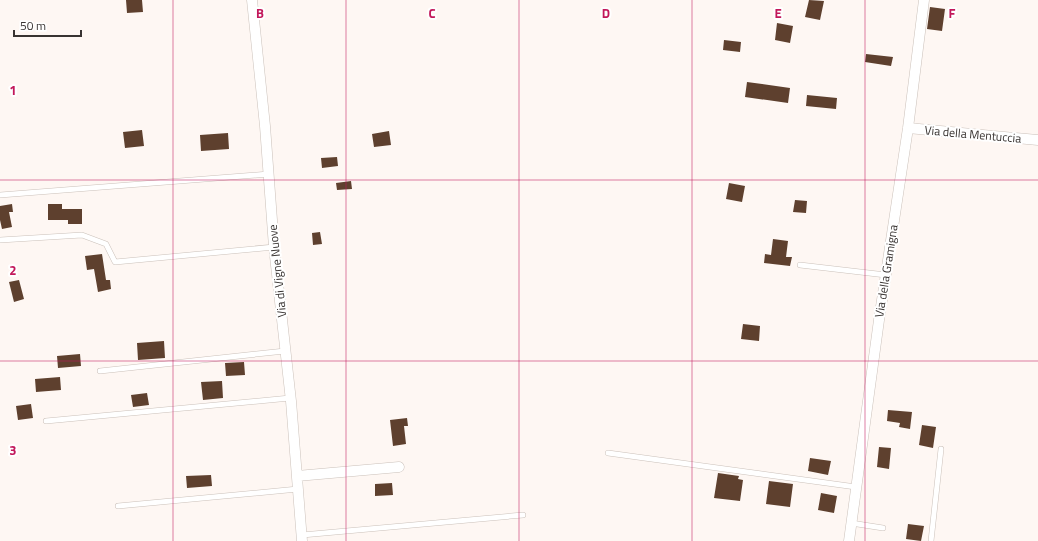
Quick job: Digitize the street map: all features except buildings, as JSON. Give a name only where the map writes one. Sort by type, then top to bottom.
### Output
[{"type":"street","name":"Via di Vigne Nuove","points":[[252,0],[266,126],[274,247],[286,351],[302,538]]},
{"type":"street","name":"Via della Gramigna","points":[[848,541],[908,128],[924,0]]},
{"type":"street","name":"Via della Mentuccia","points":[[908,128],[1038,140]]},
{"type":"street","points":[[297,476],[399,467]]},
{"type":"lane","points":[[0,196],[269,174]]},
{"type":"lane","points":[[0,240],[82,235],[106,244],[115,262],[274,247]]},
{"type":"lane","points":[[800,265],[886,275]]},
{"type":"lane","points":[[100,371],[286,351]]},
{"type":"lane","points":[[46,421],[290,398]]},
{"type":"lane","points":[[931,541],[941,449]]},
{"type":"lane","points":[[608,452],[856,486]]},
{"type":"lane","points":[[118,506],[298,489]]},
{"type":"lane","points":[[302,538],[523,515]]},
{"type":"lane","points":[[851,523],[883,528]]}]
